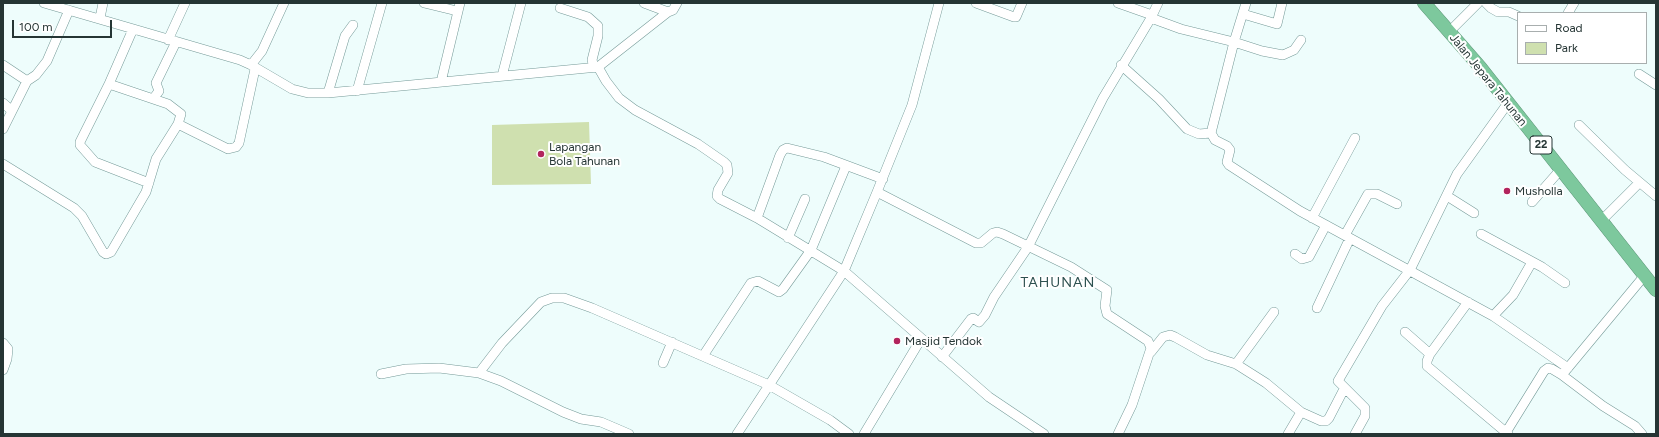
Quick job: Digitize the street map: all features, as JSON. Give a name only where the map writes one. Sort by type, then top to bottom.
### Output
[{"type":"highway","name":"Jalan Jepara Tahunan","points":[[1424,3],[1508,103],[1656,290]]},
{"type":"street","points":[[44,3],[100,18],[172,41],[240,60],[292,89],[308,93],[357,91],[596,67],[668,12],[673,10],[677,3]]},
{"type":"street","points":[[100,18],[103,3]]},
{"type":"street","points":[[153,99],[159,90],[156,83],[185,3]]},
{"type":"street","points":[[178,124],[228,149],[236,147],[239,144],[253,67],[262,52],[284,3]]},
{"type":"street","points":[[357,91],[382,3]]},
{"type":"street","points":[[424,3],[459,7],[441,82]]},
{"type":"street","points":[[502,76],[521,3]]},
{"type":"street","points":[[644,3],[668,12]]},
{"type":"street","points":[[737,434],[844,271],[883,179],[912,105],[939,3]]},
{"type":"street","points":[[976,3],[1016,17],[1022,3]]},
{"type":"street","points":[[1118,3],[1181,29],[1234,42],[1262,51],[1283,55],[1294,50],[1301,40]]},
{"type":"street","points":[[942,357],[971,319],[973,318],[979,322],[985,315],[994,297],[1028,248],[1102,98],[1152,17],[1158,3]]},
{"type":"street","points":[[1246,3],[1234,42],[1211,133],[1216,140],[1228,146],[1230,150],[1227,162],[1229,165],[1312,218],[1493,316],[1565,371],[1603,406],[1635,426],[1642,434]]},
{"type":"street","points":[[1243,14],[1277,24],[1282,3]]},
{"type":"street","points":[[1449,32],[1478,3]]},
{"type":"street","points":[[1486,3],[1498,12],[1509,12],[1517,16]]},
{"type":"street","points":[[1569,12],[1574,3]]},
{"type":"street","points":[[560,8],[588,18],[598,26],[598,36],[592,60],[619,98],[635,110],[698,144],[727,165],[728,172],[718,190],[718,198],[757,218],[844,271],[989,397],[1044,434]]},
{"type":"street","points":[[3,128],[27,81],[36,75],[47,61],[69,10]]},
{"type":"street","points":[[328,93],[345,36],[353,25]]},
{"type":"street","points":[[134,29],[80,142],[80,145],[95,162],[149,183]]},
{"type":"street","points":[[3,65],[27,81]]},
{"type":"street","points":[[1121,65],[1158,98],[1186,129],[1200,134],[1211,133]]},
{"type":"street","points":[[1638,74],[1656,85]]},
{"type":"street","points":[[3,164],[74,208],[82,216],[106,254],[111,252],[146,192],[156,159],[178,124],[181,112],[153,99],[109,84]]},
{"type":"street","points":[[3,103],[11,110]]},
{"type":"street","points":[[1356,434],[1365,416],[1366,408],[1362,402],[1344,389],[1338,382],[1340,377],[1382,306],[1410,270],[1457,174],[1508,103]]},
{"type":"street","points":[[1579,125],[1639,183],[1656,196]]},
{"type":"street","points":[[1312,218],[1355,138]]},
{"type":"street","points":[[757,218],[780,155],[785,148],[790,147],[804,151],[883,179]]},
{"type":"street","points":[[703,356],[751,283],[758,281],[779,292],[810,250],[846,166]]},
{"type":"street","points":[[1532,202],[1561,169]]},
{"type":"street","points":[[1602,220],[1639,183]]},
{"type":"street","points":[[877,192],[976,243],[981,243],[993,233],[998,232],[1028,248],[1059,261],[1107,290],[1104,306],[1107,314],[1148,341],[1151,344],[1151,352]]},
{"type":"street","points":[[1317,308],[1368,194],[1377,194],[1397,204]]},
{"type":"street","points":[[1447,196],[1474,213]]},
{"type":"street","points":[[788,238],[805,199]]},
{"type":"street","points":[[1295,254],[1302,259],[1309,257],[1326,225]]},
{"type":"street","points":[[1481,234],[1532,262],[1564,283]]},
{"type":"street","points":[[1493,316],[1513,295],[1532,262]]},
{"type":"street","points":[[1565,371],[1645,275]]},
{"type":"street","points":[[479,373],[488,359],[527,315],[541,302],[552,298],[564,298],[592,308],[769,385],[830,420],[849,434]]},
{"type":"street","points":[[1468,302],[1430,354],[1427,361],[1429,370],[1506,434],[1546,369],[1565,371]]},
{"type":"street","points":[[1236,364],[1274,312]]},
{"type":"street","points":[[1405,332],[1430,354]]},
{"type":"street","points":[[1118,434],[1132,405],[1151,352],[1163,337],[1170,335],[1207,355],[1236,364],[1266,383],[1301,412],[1312,418],[1326,421],[1332,414],[1344,389]]},
{"type":"street","points":[[864,434],[921,339]]},
{"type":"street","points":[[663,363],[672,342]]},
{"type":"street","points":[[3,343],[8,349],[7,359],[3,370]]},
{"type":"street","points":[[381,374],[406,370],[439,368],[479,373],[501,381],[563,412],[582,419],[601,422],[629,434]]},
{"type":"street","points":[[1288,434],[1301,412]]},
{"type":"green space","name":"Lapangan Bola Tahunan","points":[[589,122],[591,184],[492,185],[492,125]]},
{"type":"place","name":"Lapangan Bola Tahunan","points":[[541,154]]},
{"type":"place","name":"Musholla","points":[[1507,191]]},
{"type":"place","name":"Masjid Tendok","points":[[897,341]]},
{"type":"district","name":"TAHUNAN","points":[[1058,283]]}]
